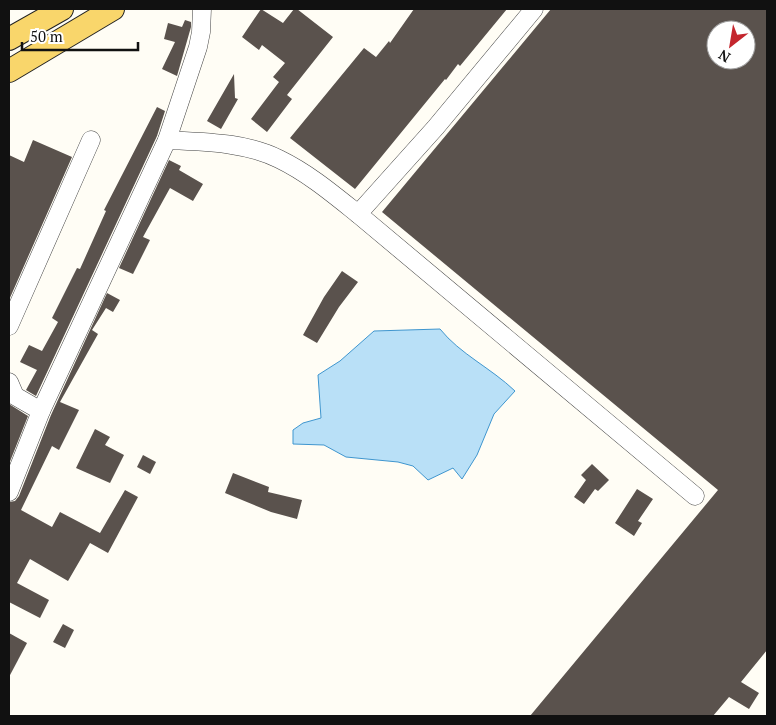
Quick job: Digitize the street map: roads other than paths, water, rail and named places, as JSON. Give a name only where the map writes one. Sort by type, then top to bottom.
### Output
[{"type":"main road","points":[[9,39],[62,9]]},
{"type":"main road","points":[[9,70],[113,9]]},
{"type":"street","points":[[9,492],[41,411],[167,140],[198,47],[202,9]]},
{"type":"street","points":[[358,214],[436,127],[534,9]]},
{"type":"street","points":[[9,326],[91,140]]},
{"type":"street","points":[[167,140],[245,147],[279,158],[320,183],[695,496]]},
{"type":"street","points":[[11,391],[41,411]]},
{"type":"water","points":[[440,329],[466,354],[515,391],[494,414],[477,455],[462,479],[453,468],[428,480],[413,466],[398,462],[346,457],[324,445],[293,444],[293,430],[303,423],[321,418],[318,375],[340,361],[374,331]]}]
